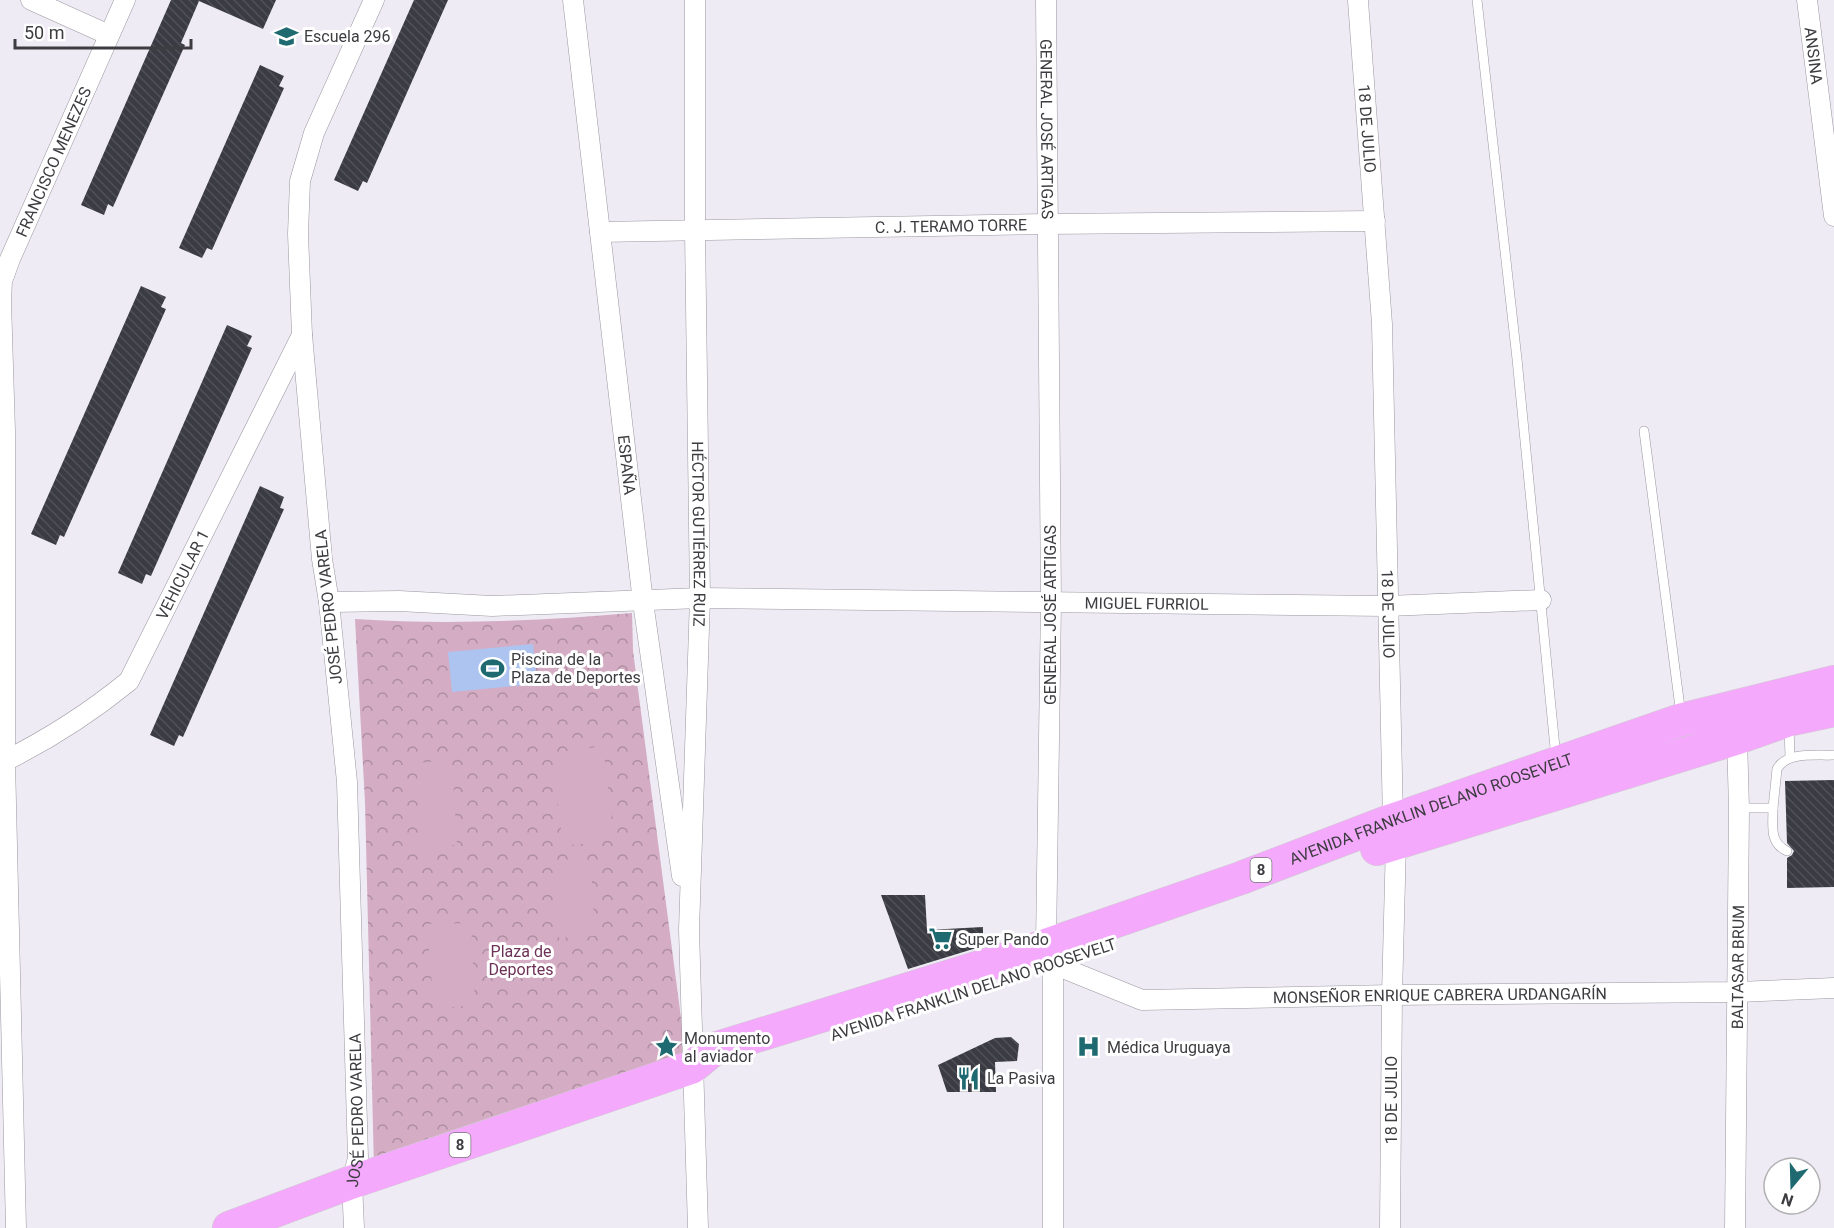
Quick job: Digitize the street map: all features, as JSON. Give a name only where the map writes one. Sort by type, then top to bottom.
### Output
[{"type":"highway","name":"AVENIDA FRANKLIN DELANO ROOSEVELT","points":[[1394,831],[1556,762],[1681,720],[1834,682]]},
{"type":"highway","name":"AVENIDA FRANKLIN DELANO ROOSEVELT","points":[[230,1228],[352,1182],[692,1067],[714,1049],[1049,955],[1241,878],[1394,831],[1737,738],[1788,720],[1834,710]]},
{"type":"street","points":[[31,0],[109,35]]},
{"type":"street","name":"FRANCISCO MENEZES","points":[[16,1228],[5,761],[2,281],[14,249],[125,0]]},
{"type":"street","name":"JOSÉ PEDRO VARELA","points":[[354,1228],[352,1182],[358,1158],[348,782],[329,602],[322,560],[302,335],[298,234],[300,181],[314,133],[374,0]]},
{"type":"street","name":"ESPAÑA","points":[[573,0],[643,602],[689,930]]},
{"type":"street","name":"HÉCTOR GUTIÉRREZ RUIZ","points":[[695,0],[695,231],[700,598],[689,930],[698,1228]]},
{"type":"street","name":"GENERAL JOSÉ ARTIGAS","points":[[1046,0],[1051,602],[1049,955],[1053,1228]]},
{"type":"street","name":"ANSINA","points":[[1807,0],[1834,216]]},
{"type":"street","name":"18 DE JULIO","points":[[1358,1],[1382,324],[1394,831],[1390,1228]]},
{"type":"street","name":"C. J. TERAMO TORRE","points":[[600,232],[1375,221]]},
{"type":"street","name":"VEHICULAR 1","points":[[5,761],[97,708],[129,681],[302,335]]},
{"type":"street","name":"MIGUEL FURRIOL","points":[[329,602],[399,601],[492,606],[643,602],[700,598],[1387,606],[1541,600]]},
{"type":"street","name":"BALTASAR BRUM","points":[[1729,707],[1737,738],[1739,808],[1735,1228]]},
{"type":"street","name":"MONSEÑOR ENRIQUE CABRERA URDANGARÍN","points":[[1049,955],[1142,1000],[1738,992],[1834,988]]},
{"type":"lane","points":[[1477,0],[1516,347],[1556,762]]},
{"type":"lane","points":[[1644,431],[1681,720]]},
{"type":"lane","points":[[1788,720],[1790,757]]},
{"type":"lane","points":[[1787,851],[1779,848],[1773,840],[1773,807],[1780,763],[1790,757],[1834,755]]},
{"type":"lane","points":[[1739,808],[1773,807]]},
{"type":"green space","name":"Plaza de Deportes","points":[[632,613],[633,651],[685,1063],[374,1168],[365,802],[355,619],[425,622],[494,621]]},
{"type":"green space","points":[[603,746],[614,840],[563,846],[552,753]]},
{"type":"green space","points":[[452,760],[457,845],[419,847],[417,763]]},
{"type":"green space","points":[[591,866],[595,936],[559,938],[554,870]]},
{"type":"green space","points":[[471,923],[475,1005],[434,1009],[427,924]]},
{"type":"water","name":"Piscina de la Plaza de Deportes","points":[[533,644],[537,684],[452,692],[448,652]]},
{"type":"building","points":[[171,0],[276,0],[263,29],[199,1],[181,43],[185,45],[113,207],[108,204],[104,215],[81,205]]},
{"type":"building","points":[[414,0],[448,0],[367,183],[363,181],[358,191],[334,180]]},
{"type":"building","points":[[260,65],[284,76],[279,86],[284,88],[212,250],[207,248],[202,258],[179,248]]},
{"type":"building","points":[[141,286],[166,297],[161,307],[166,309],[64,537],[60,535],[56,545],[31,534]]},
{"type":"building","points":[[227,325],[252,336],[247,346],[252,348],[151,576],[146,574],[142,584],[118,573]]},
{"type":"building","points":[[260,486],[284,497],[280,508],[284,509],[183,737],[179,735],[174,746],[150,735]]},
{"type":"building","points":[[1834,780],[1834,887],[1787,888],[1787,858],[1794,851],[1787,843],[1785,781]]},
{"type":"building","name":"Super Pando","points":[[881,895],[925,895],[927,930],[983,927],[983,946],[908,969]]},
{"type":"building","name":"La Pasiva","points":[[1011,1037],[1019,1044],[1017,1061],[995,1062],[996,1092],[947,1092],[938,1065],[995,1038]]},
{"type":"place","name":"Escuela 296","points":[[286,36]]},
{"type":"place","name":"Piscina de la Plaza de Deportes","points":[[493,668]]},
{"type":"place","name":"Super Pando","points":[[940,939]]},
{"type":"place","name":"Monumento al aviador","points":[[666,1047]]},
{"type":"place","name":"Médica Uruguaya","points":[[1089,1047]]},
{"type":"place","name":"La Pasiva","points":[[969,1078]]}]
